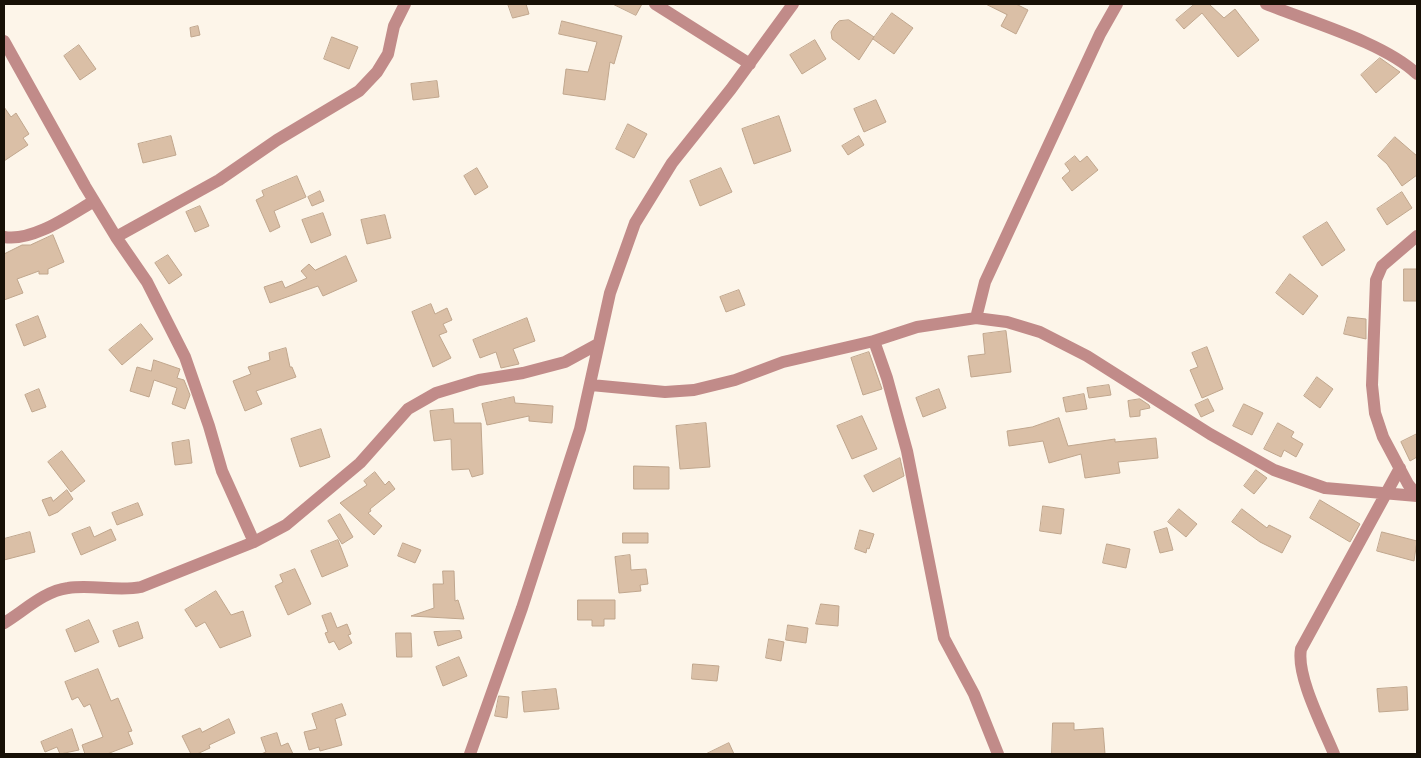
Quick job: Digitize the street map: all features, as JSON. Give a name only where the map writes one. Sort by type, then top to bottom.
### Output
[{"type":"street","points":[[116,237],[219,180],[278,140],[359,91],[377,72],[388,54],[394,26],[405,4]]},
{"type":"street","points":[[654,4],[750,64]]},
{"type":"street","points":[[470,754],[580,429],[610,293],[635,223],[672,163],[750,64],[793,4]]},
{"type":"street","points":[[976,318],[984,282],[1100,34],[1117,4]]},
{"type":"street","points":[[1266,4],[1350,36],[1392,56],[1417,74]]},
{"type":"street","points":[[4,41],[94,201],[147,282],[185,358],[209,426],[222,471],[254,542]]},
{"type":"street","points":[[4,237],[14,238],[52,226],[94,201]]},
{"type":"street","points":[[1417,236],[1382,266],[1376,280],[1372,385],[1375,413],[1383,437],[1408,484],[1417,496]]},
{"type":"street","points":[[591,385],[665,392],[694,390],[735,380],[783,362],[874,341],[917,326],[976,318],[1007,322],[1040,332],[1087,356],[1210,434],[1274,470],[1325,488],[1417,496]]},
{"type":"street","points":[[874,341],[887,378],[907,451],[944,638],[974,694],[998,754]]},
{"type":"street","points":[[4,623],[53,592],[69,587],[126,590],[141,587],[254,542],[286,525],[330,490],[360,463],[408,409],[429,397],[479,380],[523,373],[565,362],[598,344]]},
{"type":"street","points":[[1334,754],[1304,678],[1299,662],[1301,649],[1400,468]]},
{"type":"building","points":[[508,4],[526,4],[529,14],[513,18]]},
{"type":"building","points":[[613,4],[642,4],[636,15]]},
{"type":"building","points":[[986,4],[1016,4],[1028,10],[1016,34],[1001,26],[1007,15]]},
{"type":"building","points":[[1195,4],[1212,4],[1210,5],[1224,18],[1235,9],[1259,40],[1238,57],[1202,13],[1184,29],[1176,20]]},
{"type":"building","points":[[892,13],[913,28],[894,54],[873,39]]},
{"type":"building","points":[[849,20],[874,37],[859,60],[832,39],[831,32],[835,25],[839,21]]},
{"type":"building","points":[[562,21],[622,36],[614,64],[610,62],[605,100],[563,94],[566,69],[588,72],[597,42],[559,34]]},
{"type":"building","points":[[198,26],[200,35],[191,37],[190,28]]},
{"type":"building","points":[[332,37],[358,47],[349,69],[324,59]]},
{"type":"building","points":[[815,40],[826,59],[802,74],[790,55]]},
{"type":"building","points":[[79,45],[96,69],[80,80],[64,56]]},
{"type":"building","points":[[1380,58],[1400,72],[1376,93],[1361,75]]},
{"type":"building","points":[[437,81],[439,97],[413,100],[411,84]]},
{"type":"building","points":[[876,100],[886,122],[864,132],[854,109]]},
{"type":"building","points":[[4,107],[11,117],[16,113],[29,134],[23,138],[28,145],[4,161]]},
{"type":"building","points":[[779,116],[791,151],[754,164],[742,129]]},
{"type":"building","points":[[628,124],[647,134],[634,158],[616,149]]},
{"type":"building","points":[[171,136],[176,155],[143,163],[138,144]]},
{"type":"building","points":[[859,136],[864,145],[848,155],[842,146]]},
{"type":"building","points":[[1395,137],[1417,156],[1417,175],[1402,186],[1387,164],[1378,156]]},
{"type":"building","points":[[1075,156],[1080,162],[1087,156],[1098,170],[1072,191],[1062,178],[1070,171],[1065,164]]},
{"type":"building","points":[[477,168],[488,187],[475,195],[464,176]]},
{"type":"building","points":[[721,168],[732,192],[700,206],[690,181]]},
{"type":"building","points":[[297,176],[306,197],[274,211],[280,227],[270,232],[256,200],[264,196],[262,191]]},
{"type":"building","points":[[320,191],[324,201],[312,206],[308,197]]},
{"type":"building","points":[[1402,192],[1412,208],[1387,225],[1377,209]]},
{"type":"building","points":[[200,206],[209,226],[195,232],[186,212]]},
{"type":"building","points":[[323,213],[331,235],[311,243],[302,220]]},
{"type":"building","points":[[385,215],[391,238],[367,244],[361,220]]},
{"type":"building","points":[[1327,222],[1345,250],[1322,266],[1303,237]]},
{"type":"building","points":[[53,235],[64,262],[48,269],[48,274],[39,274],[39,271],[17,279],[23,293],[4,300],[4,254],[22,245],[30,245]]},
{"type":"building","points":[[168,255],[182,275],[169,284],[155,263]]},
{"type":"building","points":[[346,256],[357,281],[323,296],[318,286],[270,303],[264,287],[282,281],[285,288],[307,278],[301,271],[309,264],[315,270]]},
{"type":"building","points":[[1404,269],[1417,269],[1417,301],[1404,301]]},
{"type":"building","points":[[1290,274],[1318,296],[1303,315],[1276,293]]},
{"type":"building","points":[[739,290],[745,305],[726,312],[720,297]]},
{"type":"building","points":[[431,304],[435,314],[447,308],[452,320],[443,324],[447,332],[439,335],[451,358],[433,367],[412,312]]},
{"type":"building","points":[[38,316],[46,337],[24,346],[16,325]]},
{"type":"building","points":[[1348,317],[1366,319],[1366,339],[1344,334]]},
{"type":"building","points":[[527,318],[535,341],[513,349],[519,364],[501,368],[496,352],[480,358],[473,340]]},
{"type":"building","points":[[141,324],[153,339],[122,365],[109,350]]},
{"type":"building","points":[[1006,331],[1011,372],[971,377],[968,356],[985,354],[983,334]]},
{"type":"building","points":[[1207,347],[1223,389],[1202,398],[1190,370],[1198,367],[1192,353]]},
{"type":"building","points":[[286,348],[290,367],[292,367],[296,377],[256,391],[262,404],[245,411],[233,381],[251,374],[248,367],[270,360],[269,353]]},
{"type":"building","points":[[869,352],[882,389],[863,395],[851,358]]},
{"type":"building","points":[[154,360],[180,369],[177,378],[184,380],[190,395],[185,409],[172,404],[177,388],[154,380],[149,397],[130,391],[137,367],[151,371]]},
{"type":"building","points":[[1317,377],[1333,389],[1320,408],[1304,396]]},
{"type":"building","points":[[1109,385],[1111,395],[1089,398],[1087,388]]},
{"type":"building","points":[[39,389],[46,407],[32,412],[25,395]]},
{"type":"building","points":[[939,389],[946,408],[923,417],[916,398]]},
{"type":"building","points":[[1084,394],[1087,409],[1066,412],[1063,398]]},
{"type":"building","points":[[514,397],[515,403],[553,406],[552,423],[529,421],[529,416],[487,425],[482,404]]},
{"type":"building","points":[[1140,399],[1149,405],[1150,408],[1140,410],[1140,416],[1130,417],[1128,401]]},
{"type":"building","points":[[1208,399],[1214,411],[1201,417],[1195,405]]},
{"type":"building","points":[[1244,404],[1263,413],[1252,435],[1233,426]]},
{"type":"building","points":[[453,409],[454,423],[481,423],[483,474],[472,477],[469,469],[452,470],[451,439],[434,441],[430,411]]},
{"type":"building","points":[[862,416],[877,449],[852,459],[837,426]]},
{"type":"building","points":[[1059,418],[1068,446],[1115,439],[1115,442],[1156,438],[1158,458],[1118,462],[1120,473],[1085,478],[1081,454],[1049,463],[1043,441],[1009,446],[1007,431],[1032,427]]},
{"type":"building","points":[[706,423],[710,467],[680,469],[676,426]]},
{"type":"building","points":[[1278,423],[1294,432],[1291,437],[1303,444],[1296,457],[1284,450],[1281,457],[1264,449]]},
{"type":"building","points":[[321,429],[330,457],[300,467],[291,439]]},
{"type":"building","points":[[1417,434],[1417,457],[1410,461],[1401,442]]},
{"type":"building","points":[[189,440],[192,463],[175,465],[172,443]]},
{"type":"building","points":[[62,451],[85,481],[71,492],[48,462]]},
{"type":"building","points":[[900,458],[904,476],[873,492],[864,476]]},
{"type":"building","points":[[634,466],[669,467],[669,489],[634,489]]},
{"type":"building","points":[[1256,470],[1267,478],[1254,494],[1244,486]]},
{"type":"building","points":[[375,472],[385,485],[389,481],[395,489],[370,509],[371,511],[368,513],[382,526],[374,535],[340,503],[367,485],[364,481]]},
{"type":"building","points":[[67,490],[73,499],[58,512],[49,516],[42,500],[51,497],[53,501]]},
{"type":"building","points":[[1320,500],[1360,524],[1350,542],[1310,518]]},
{"type":"building","points":[[138,503],[143,515],[117,525],[112,513]]},
{"type":"building","points":[[1043,506],[1064,509],[1061,534],[1040,531]]},
{"type":"building","points":[[1179,509],[1197,524],[1186,537],[1168,522]]},
{"type":"building","points":[[1242,509],[1267,528],[1269,525],[1291,536],[1282,553],[1260,542],[1232,522]]},
{"type":"building","points":[[340,514],[353,537],[342,544],[328,521]]},
{"type":"building","points":[[90,527],[94,537],[111,529],[116,540],[81,555],[72,534]]},
{"type":"building","points":[[1167,528],[1173,550],[1160,553],[1154,532]]},
{"type":"building","points":[[860,530],[874,534],[866,553],[855,549]]},
{"type":"building","points":[[30,532],[35,552],[4,560],[4,539]]},
{"type":"building","points":[[1382,532],[1417,541],[1414,561],[1377,551]]},
{"type":"building","points":[[623,533],[648,533],[648,543],[623,543]]},
{"type":"building","points":[[338,540],[348,566],[322,577],[311,551]]},
{"type":"building","points":[[403,543],[421,550],[415,563],[398,556]]},
{"type":"building","points":[[1107,544],[1130,549],[1126,568],[1103,563]]},
{"type":"building","points":[[630,555],[631,570],[646,569],[648,584],[640,585],[641,591],[619,593],[615,557]]},
{"type":"building","points":[[295,569],[311,604],[288,615],[275,586],[283,582],[280,575]]},
{"type":"building","points":[[443,571],[454,571],[455,601],[458,600],[464,619],[411,616],[434,608],[433,584],[443,584]]},
{"type":"building","points":[[216,591],[231,615],[243,611],[251,636],[220,648],[205,622],[196,627],[185,610]]},
{"type":"building","points":[[578,600],[615,600],[615,619],[604,619],[604,626],[592,626],[592,620],[578,620]]},
{"type":"building","points":[[821,604],[839,606],[838,626],[816,624]]},
{"type":"building","points":[[331,613],[337,628],[347,624],[351,634],[348,635],[352,643],[339,650],[334,641],[329,643],[325,633],[328,632],[322,616]]},
{"type":"building","points":[[89,620],[99,642],[75,652],[66,630]]},
{"type":"building","points":[[138,622],[143,638],[119,647],[113,631]]},
{"type":"building","points":[[788,625],[808,628],[806,643],[786,640]]},
{"type":"building","points":[[460,631],[462,638],[438,646],[434,632]]},
{"type":"building","points":[[396,633],[411,633],[412,657],[397,657]]},
{"type":"building","points":[[769,639],[784,642],[781,661],[766,658]]},
{"type":"building","points":[[459,657],[467,676],[443,686],[436,667]]},
{"type":"building","points":[[693,664],[719,666],[717,681],[692,679]]},
{"type":"building","points":[[98,669],[111,701],[118,698],[132,731],[128,732],[133,744],[107,754],[85,754],[82,745],[103,737],[90,704],[84,707],[78,697],[72,700],[65,682]]},
{"type":"building","points":[[1407,687],[1408,710],[1379,712],[1377,689]]},
{"type":"building","points":[[556,689],[559,709],[524,712],[522,692]]},
{"type":"building","points":[[499,696],[509,697],[507,718],[495,716]]},
{"type":"building","points":[[342,704],[346,715],[335,719],[342,745],[320,751],[319,747],[309,750],[304,732],[317,729],[312,714]]},
{"type":"building","points":[[229,719],[235,733],[209,745],[210,748],[197,754],[191,754],[182,736],[200,728],[202,732]]},
{"type":"building","points":[[1053,723],[1074,723],[1074,730],[1103,728],[1105,754],[1052,754]]},
{"type":"building","points":[[72,729],[79,750],[60,754],[57,747],[45,752],[41,742]]},
{"type":"building","points":[[277,733],[281,746],[288,743],[293,754],[261,754],[266,752],[261,738]]},
{"type":"building","points":[[729,743],[734,754],[706,754]]}]
